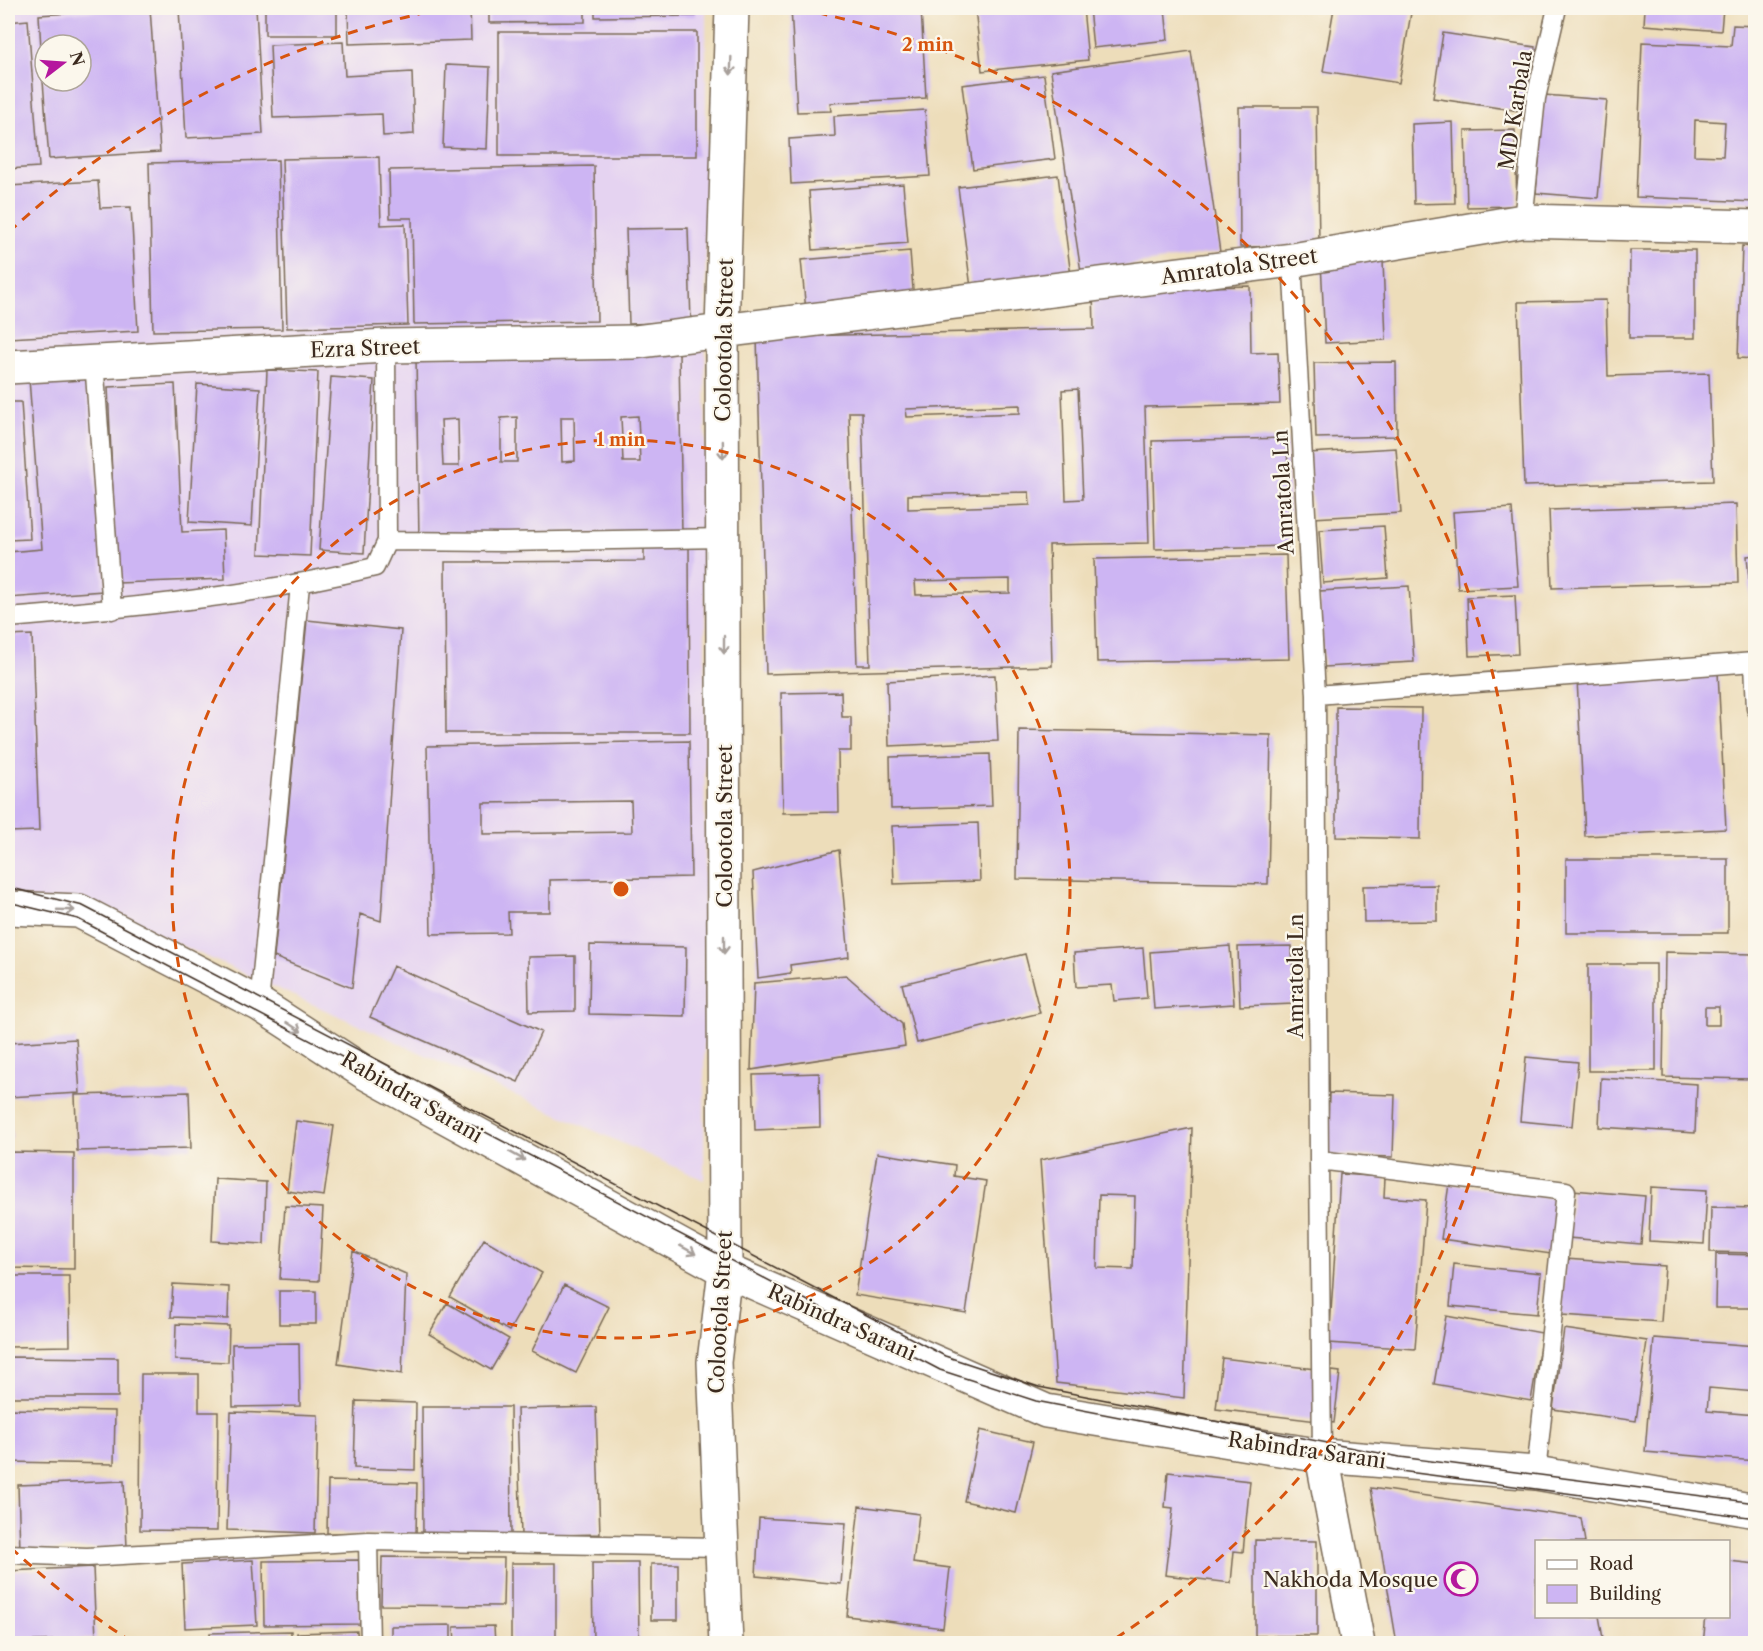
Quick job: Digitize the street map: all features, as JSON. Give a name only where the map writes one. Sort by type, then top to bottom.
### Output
[{"type":"main road","name":"Colootola Street","points":[[726,1644],[714,1362],[725,1270],[722,330],[732,8]]},
{"type":"main road","name":"Amratola Street","points":[[722,330],[1292,260],[1523,221],[1755,227]]},
{"type":"main road","name":"Ezra Street","points":[[8,367],[94,360],[386,346],[634,342],[722,330]]},
{"type":"main road","name":"Rabindra Sarani","points":[[8,908],[79,911],[259,1004],[364,1072],[725,1270],[1046,1411],[1323,1456],[1536,1473],[1755,1512]]},
{"type":"main road","points":[[1323,1456],[1358,1644]]},
{"type":"lane","name":"MD Karbala","points":[[1523,221],[1536,98],[1557,8]]},
{"type":"lane","name":"Amratola Ln","points":[[1292,260],[1316,695],[1323,1456]]},
{"type":"lane","points":[[8,618],[112,610],[300,585],[375,567],[387,541],[386,346]]},
{"type":"lane","points":[[94,360],[112,610]]},
{"type":"lane","points":[[387,541],[504,542],[724,538]]},
{"type":"lane","points":[[259,1004],[300,585]]},
{"type":"lane","points":[[1316,695],[1754,662],[1755,709]]},
{"type":"lane","points":[[1319,1160],[1566,1191],[1536,1473]]},
{"type":"lane","points":[[368,1541],[370,1644]]},
{"type":"lane","points":[[8,1554],[87,1557],[368,1541],[721,1547]]},
{"type":"shaded area","points":[[8,8],[706,8],[704,1180],[116,916],[8,913]]},
{"type":"building","points":[[150,8],[160,152],[49,159],[44,93],[93,93],[93,33],[40,33],[39,15]]},
{"type":"building","points":[[179,8],[256,8],[263,134],[186,138]]},
{"type":"building","points":[[265,8],[337,8],[337,35],[265,35]]},
{"type":"building","points":[[348,8],[470,8],[471,40],[349,44]]},
{"type":"building","points":[[489,8],[585,8],[585,22],[489,23]]},
{"type":"building","points":[[595,8],[696,8],[696,16],[595,17]]},
{"type":"building","points":[[791,8],[921,8],[926,98],[830,103],[831,111],[797,112]]},
{"type":"building","points":[[975,8],[1083,8],[1088,60],[982,71]]},
{"type":"building","points":[[1089,8],[1165,8],[1168,40],[1093,48]]},
{"type":"building","points":[[1334,8],[1376,8],[1411,13],[1399,83],[1323,71]]},
{"type":"building","points":[[1645,8],[1723,8],[1721,31],[1644,25]]},
{"type":"building","points":[[28,20],[39,167],[8,169],[8,22]]},
{"type":"building","points":[[1733,25],[1756,26],[1756,202],[1636,197],[1642,42],[1731,46]],"holes":[[[1695,120],[1725,122],[1723,156],[1694,155]]]},
{"type":"building","points":[[499,32],[697,32],[697,156],[499,156]]},
{"type":"building","points":[[1443,33],[1535,47],[1526,112],[1433,98]]},
{"type":"building","points":[[343,42],[345,76],[412,72],[414,134],[383,136],[382,114],[273,118],[270,45]]},
{"type":"building","points":[[1191,51],[1220,252],[1081,272],[1051,71]]},
{"type":"building","points":[[446,65],[490,67],[487,149],[443,147]]},
{"type":"building","points":[[1044,75],[1055,159],[973,169],[962,85]]},
{"type":"building","points":[[1544,95],[1607,100],[1598,198],[1536,193]]},
{"type":"building","points":[[1239,107],[1317,107],[1319,246],[1240,247]]},
{"type":"building","points":[[925,110],[930,176],[791,184],[789,139],[835,136],[834,116]]},
{"type":"building","points":[[1453,122],[1455,203],[1414,204],[1412,124]]},
{"type":"building","points":[[1515,130],[1517,206],[1467,207],[1465,131]]},
{"type":"building","points":[[379,157],[381,225],[405,224],[408,325],[287,328],[282,159]]},
{"type":"building","points":[[278,160],[282,329],[153,331],[149,163]]},
{"type":"building","points":[[594,166],[597,321],[414,324],[412,218],[390,218],[389,170]]},
{"type":"building","points":[[1058,175],[1071,276],[971,288],[958,187]]},
{"type":"building","points":[[98,181],[100,208],[131,207],[138,331],[8,338],[8,186]]},
{"type":"building","points":[[903,184],[908,243],[813,250],[809,191]]},
{"type":"building","points":[[688,228],[691,322],[629,324],[626,229]]},
{"type":"building","points":[[1742,246],[1756,247],[1756,359],[1738,358]]},
{"type":"building","points":[[1630,250],[1695,250],[1695,338],[1629,338]]},
{"type":"building","points":[[910,251],[914,302],[806,311],[801,260]]},
{"type":"building","points":[[1383,260],[1386,340],[1325,343],[1321,262]]},
{"type":"building","points":[[1250,286],[1251,353],[1278,352],[1280,404],[1145,407],[1149,543],[1049,545],[1052,666],[766,674],[757,337],[1094,329],[1093,290]],"holes":[[[1078,389],[1083,499],[1066,500],[1062,390]],[[1020,405],[1020,413],[907,417],[906,409]],[[849,412],[862,412],[870,665],[857,665]],[[1029,492],[1030,505],[908,509],[908,495]],[[1010,579],[1010,593],[916,595],[915,581]]]},
{"type":"building","points":[[1606,300],[1608,376],[1709,373],[1713,481],[1524,486],[1518,302]]},
{"type":"building","points":[[679,352],[682,535],[419,539],[416,356]],"holes":[[[638,416],[640,462],[623,462],[621,417]],[[517,417],[517,462],[501,462],[501,418]],[[561,417],[574,417],[575,461],[562,462]],[[458,419],[459,466],[443,466],[441,420]]]},
{"type":"building","points":[[1396,362],[1397,436],[1316,438],[1314,363]]},
{"type":"building","points":[[267,370],[318,372],[310,556],[259,554]]},
{"type":"building","points":[[86,375],[103,591],[8,598],[8,552],[42,549],[29,379]]},
{"type":"building","points":[[331,377],[374,380],[364,553],[319,550]]},
{"type":"building","points":[[175,384],[182,532],[223,530],[225,579],[117,583],[108,387]]},
{"type":"building","points":[[197,384],[260,388],[252,526],[189,522]]},
{"type":"building","points":[[8,402],[21,402],[30,539],[8,540]]},
{"type":"building","points":[[1287,438],[1290,546],[1155,549],[1152,441]]},
{"type":"building","points":[[1396,448],[1401,513],[1313,518],[1308,453]]},
{"type":"building","points":[[1736,504],[1738,583],[1552,588],[1549,510]]},
{"type":"building","points":[[1512,508],[1518,586],[1458,589],[1453,512]]},
{"type":"building","points":[[1384,526],[1388,578],[1323,583],[1319,530]]},
{"type":"building","points":[[644,544],[689,544],[690,733],[446,733],[445,562],[644,561]]},
{"type":"building","points":[[1286,555],[1289,659],[1097,662],[1094,559]]},
{"type":"building","points":[[1756,555],[1756,636],[1754,636],[1747,556]]},
{"type":"building","points":[[1409,586],[1414,662],[1324,667],[1319,591]]},
{"type":"building","points":[[1515,595],[1518,654],[1469,656],[1467,597]]},
{"type":"building","points":[[307,620],[401,630],[381,921],[360,914],[352,988],[274,957]]},
{"type":"building","points":[[32,635],[39,831],[8,832],[8,636]]},
{"type":"building","points":[[1718,672],[1726,829],[1585,836],[1577,679]]},
{"type":"building","points":[[995,675],[998,741],[889,746],[887,681]]},
{"type":"building","points":[[841,692],[842,717],[851,717],[851,751],[838,751],[839,812],[783,813],[781,693]]},
{"type":"building","points":[[1336,707],[1421,708],[1420,839],[1336,837]]},
{"type":"building","points":[[1019,730],[1271,735],[1268,884],[1017,879]]},
{"type":"building","points":[[689,741],[691,877],[550,880],[550,912],[508,912],[509,933],[431,934],[427,746]],"holes":[[[631,801],[632,832],[483,834],[483,803]]]},
{"type":"building","points":[[990,754],[992,806],[891,809],[890,757]]},
{"type":"building","points":[[978,823],[980,881],[894,884],[892,826]]},
{"type":"building","points":[[839,850],[849,957],[790,965],[791,973],[758,978],[753,872]]},
{"type":"building","points":[[1566,859],[1728,859],[1728,933],[1566,933]]},
{"type":"building","points":[[1437,885],[1437,921],[1364,922],[1363,886]]},
{"type":"building","points":[[590,945],[686,947],[685,1016],[589,1014]]},
{"type":"building","points":[[1230,946],[1234,1004],[1154,1009],[1150,952]]},
{"type":"building","points":[[1292,946],[1294,1004],[1240,1006],[1238,947]]},
{"type":"building","points":[[1143,948],[1147,998],[1114,1001],[1112,985],[1076,987],[1074,953]]},
{"type":"building","points":[[1665,952],[1753,954],[1751,1079],[1663,1077]],"holes":[[[1705,1007],[1719,1007],[1719,1025],[1705,1025]]]},
{"type":"building","points":[[1025,954],[1040,1013],[917,1043],[902,984]]},
{"type":"building","points":[[575,956],[575,1011],[529,1012],[528,957]]},
{"type":"building","points":[[1588,964],[1656,964],[1656,1071],[1588,1071]]},
{"type":"building","points":[[393,966],[541,1032],[518,1082],[370,1017]]},
{"type":"building","points":[[846,975],[902,1024],[905,1046],[751,1070],[754,983]]},
{"type":"building","points":[[76,1039],[80,1093],[8,1097],[8,1043]]},
{"type":"building","points":[[1526,1057],[1578,1062],[1572,1126],[1520,1121]]},
{"type":"building","points":[[819,1073],[820,1127],[755,1130],[753,1075]]},
{"type":"building","points":[[1601,1078],[1697,1084],[1695,1133],[1599,1127]]},
{"type":"building","points":[[189,1092],[191,1148],[77,1151],[75,1095]]},
{"type":"building","points":[[1329,1093],[1395,1095],[1393,1157],[1327,1155]]},
{"type":"building","points":[[8,1102],[12,1138],[8,1139]]},
{"type":"building","points":[[296,1121],[334,1126],[324,1196],[287,1191]]},
{"type":"building","points":[[1192,1128],[1184,1398],[1056,1383],[1040,1160]],"holes":[[[1099,1195],[1135,1196],[1133,1269],[1097,1268]]]},
{"type":"building","points":[[8,1152],[74,1153],[74,1269],[8,1268]]},
{"type":"building","points":[[877,1153],[955,1165],[954,1176],[986,1181],[966,1313],[855,1295]]},
{"type":"building","points":[[1340,1174],[1385,1177],[1384,1197],[1426,1200],[1415,1349],[1329,1343]]},
{"type":"building","points":[[215,1179],[266,1182],[264,1244],[212,1241]]},
{"type":"building","points":[[1449,1184],[1558,1199],[1551,1254],[1441,1239]]},
{"type":"building","points":[[1651,1187],[1707,1190],[1704,1244],[1649,1241]]},
{"type":"building","points":[[1572,1190],[1645,1196],[1641,1244],[1568,1238]]},
{"type":"building","points":[[285,1206],[323,1208],[319,1281],[280,1279]]},
{"type":"building","points":[[1711,1207],[1756,1208],[1756,1253],[1710,1252]]},
{"type":"building","points":[[484,1239],[542,1273],[509,1331],[450,1297]]},
{"type":"building","points":[[353,1251],[406,1274],[402,1374],[338,1364]]},
{"type":"building","points":[[1716,1254],[1756,1255],[1756,1308],[1715,1308]]},
{"type":"building","points":[[1565,1259],[1665,1266],[1661,1322],[1562,1315]]},
{"type":"building","points":[[1454,1264],[1541,1273],[1537,1314],[1450,1306]]},
{"type":"building","points":[[8,1276],[69,1276],[70,1346],[8,1347]]},
{"type":"building","points":[[173,1284],[229,1287],[228,1319],[171,1317]]},
{"type":"building","points":[[564,1285],[609,1307],[576,1373],[532,1351]]},
{"type":"building","points":[[279,1291],[316,1291],[316,1324],[279,1324]]},
{"type":"building","points":[[447,1303],[509,1339],[491,1370],[429,1334]]},
{"type":"building","points":[[1446,1316],[1542,1333],[1531,1401],[1434,1384]]},
{"type":"building","points":[[176,1324],[229,1326],[228,1362],[175,1360]]},
{"type":"building","points":[[1564,1329],[1647,1341],[1636,1421],[1553,1409]]},
{"type":"building","points":[[1654,1338],[1756,1346],[1756,1392],[1709,1388],[1707,1411],[1756,1415],[1756,1461],[1645,1452]]},
{"type":"building","points":[[299,1343],[300,1406],[233,1407],[232,1344]]},
{"type":"building","points":[[8,1357],[118,1358],[118,1397],[8,1397]]},
{"type":"building","points":[[1222,1358],[1340,1372],[1334,1423],[1216,1409]]},
{"type":"building","points":[[141,1374],[199,1374],[199,1412],[218,1412],[217,1531],[140,1530]]},
{"type":"building","points":[[356,1401],[416,1403],[415,1470],[354,1468]]},
{"type":"building","points":[[422,1407],[510,1407],[511,1536],[423,1536]]},
{"type":"building","points":[[596,1407],[600,1534],[521,1536],[517,1409]]},
{"type":"building","points":[[8,1409],[115,1411],[114,1464],[8,1462]]},
{"type":"building","points":[[231,1412],[318,1415],[315,1533],[227,1530]]},
{"type":"building","points":[[980,1430],[1033,1442],[1016,1513],[964,1501]]},
{"type":"building","points":[[1168,1472],[1250,1481],[1243,1552],[1234,1551],[1231,1583],[1165,1575],[1173,1508],[1165,1507]]},
{"type":"building","points":[[124,1481],[127,1547],[20,1551],[18,1485]]},
{"type":"building","points":[[328,1481],[417,1483],[416,1535],[327,1533]]},
{"type":"building","name":"Nakhoda Mosque","points":[[1371,1488],[1581,1518],[1585,1540],[1535,1540],[1535,1618],[1599,1618],[1604,1644],[1397,1644]]},
{"type":"building","points":[[859,1506],[919,1514],[913,1563],[950,1568],[943,1628],[847,1616]]},
{"type":"building","points":[[759,1518],[846,1523],[841,1584],[756,1576]]},
{"type":"building","points":[[1255,1540],[1317,1541],[1317,1636],[1255,1636]]},
{"type":"building","points":[[382,1557],[504,1558],[503,1606],[381,1605]]},
{"type":"building","points":[[253,1560],[257,1625],[185,1628],[182,1564]]},
{"type":"building","points":[[359,1560],[360,1624],[264,1625],[263,1561]]},
{"type":"building","points":[[1730,1561],[1756,1564],[1756,1644],[1703,1644],[1706,1618],[1730,1618]]},
{"type":"building","points":[[511,1563],[556,1563],[556,1644],[511,1644]]},
{"type":"building","points":[[592,1563],[638,1563],[639,1644],[593,1644]]},
{"type":"building","points":[[651,1564],[678,1564],[678,1620],[651,1620]]},
{"type":"building","points":[[93,1567],[96,1639],[8,1642],[8,1571]]},
{"type":"building","points":[[451,1625],[451,1644],[391,1644],[391,1626]]},
{"type":"building","points":[[494,1626],[495,1644],[455,1644],[454,1627]]},
{"type":"building","points":[[291,1631],[291,1644],[210,1644],[210,1633]]},
{"type":"building","points":[[357,1631],[358,1644],[297,1644],[297,1633]]},
{"type":"building","points":[[1211,1639],[1211,1644],[1105,1644],[1105,1642]]},
{"type":"tram line","points":[[8,887],[83,906],[945,1356],[1039,1387],[1400,1457],[1756,1503]]},
{"type":"tram line","points":[[8,902],[78,919],[940,1370],[1036,1401],[1400,1471],[1756,1518]]},
{"type":"place","name":"Nakhoda Mosque","points":[[1461,1579]]}]
